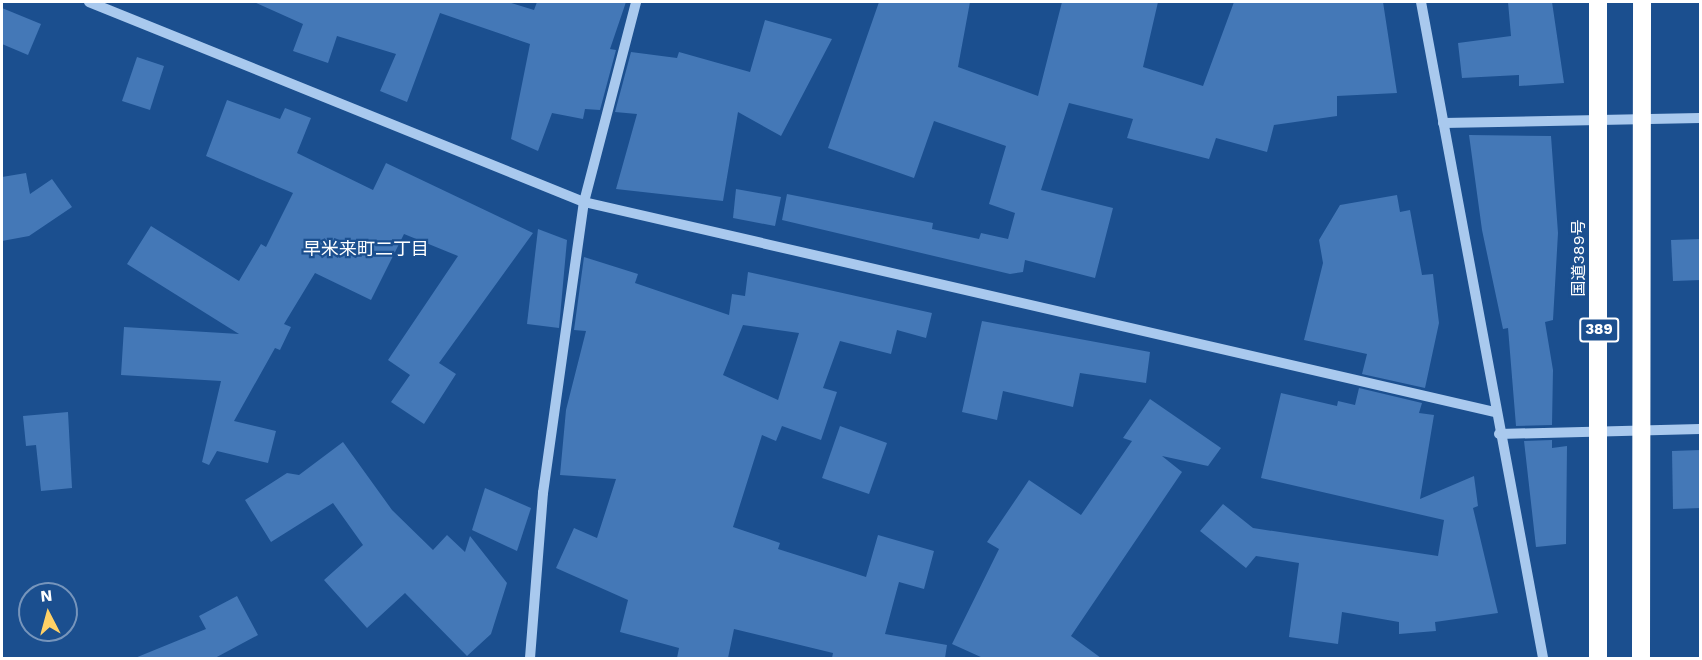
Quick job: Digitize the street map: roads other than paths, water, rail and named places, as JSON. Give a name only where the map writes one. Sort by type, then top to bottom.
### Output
[{"type":"highway","name":"国道389号","points":[[1598,2],[1600,429],[1598,658]]},
{"type":"highway","name":"389","points":[[1641,658],[1644,429],[1642,2]]},
{"type":"street","points":[[89,2],[584,202],[1495,412]]},
{"type":"street","points":[[530,658],[543,493],[584,202],[636,2]]},
{"type":"street","points":[[1421,2],[1499,434],[1543,658]]},
{"type":"street","points":[[1443,123],[1597,118],[1701,118]]},
{"type":"street","points":[[1499,434],[1600,429],[1701,429]]},
{"type":"district","name":"早米来町二丁目","points":[[366,249]]}]
